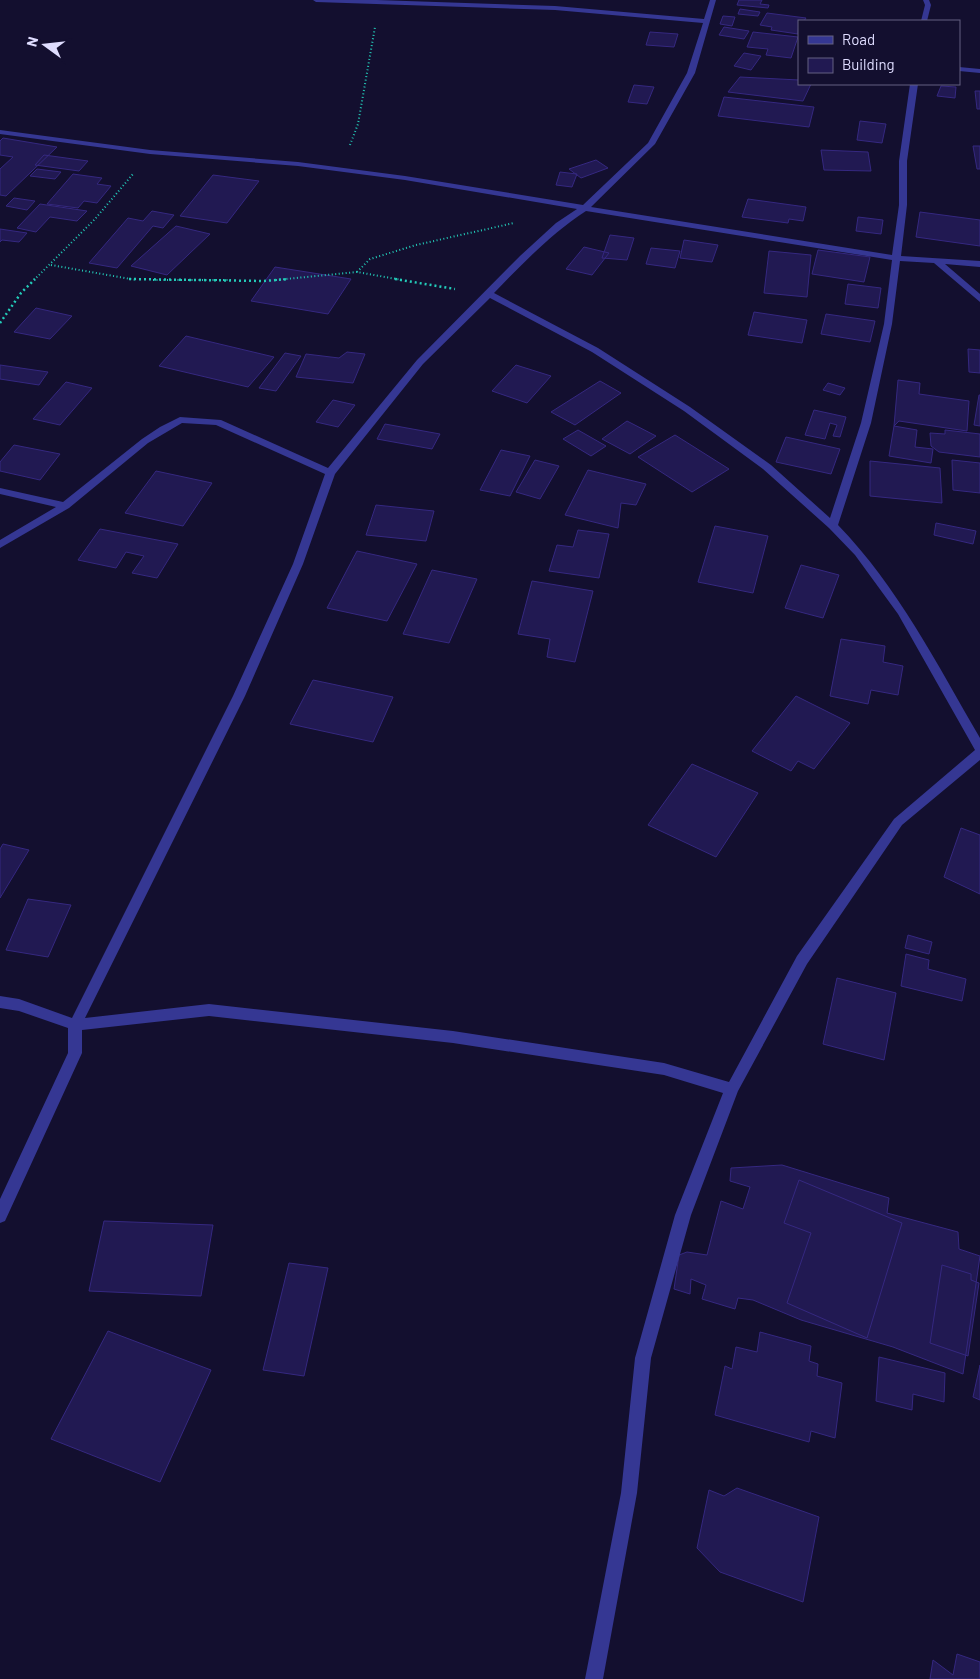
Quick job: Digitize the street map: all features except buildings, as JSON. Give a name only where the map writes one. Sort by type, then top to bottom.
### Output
[{"type":"street","points":[[316,0],[555,8],[706,21]]},
{"type":"street","points":[[0,1216],[75,1053],[75,1025],[239,696],[298,564],[330,473],[420,362],[523,258],[559,226],[585,208],[651,144],[691,73],[713,0]]},
{"type":"street","points":[[924,20],[928,5],[926,0]]},
{"type":"street","points":[[960,69],[980,71]]},
{"type":"street","points":[[833,526],[866,423],[888,324],[903,205],[903,161],[914,85]]},
{"type":"street","points":[[0,132],[150,152],[341,169],[897,258],[980,264]]},
{"type":"street","points":[[934,260],[980,299]]},
{"type":"street","points":[[489,294],[595,350],[687,409],[767,468],[833,526],[859,553],[902,612],[980,748]]},
{"type":"street","points":[[0,545],[64,506],[145,441],[180,420],[218,422],[330,473]]},
{"type":"street","points":[[0,491],[64,506]]},
{"type":"street","points":[[594,1679],[629,1493],[643,1358],[683,1215],[732,1089],[802,960],[898,822],[980,754]]},
{"type":"street","points":[[0,1002],[19,1005],[75,1025],[208,1010],[453,1037],[664,1069],[732,1089]]},
{"type":"path","points":[[341,169],[358,124],[379,2]]},
{"type":"path","points":[[0,323],[21,293],[95,219],[150,152]]},
{"type":"path","points":[[357,272],[370,259],[416,245],[521,221],[552,202]]},
{"type":"path","points":[[51,265],[137,280],[210,279],[263,281],[357,272],[489,294]]}]
